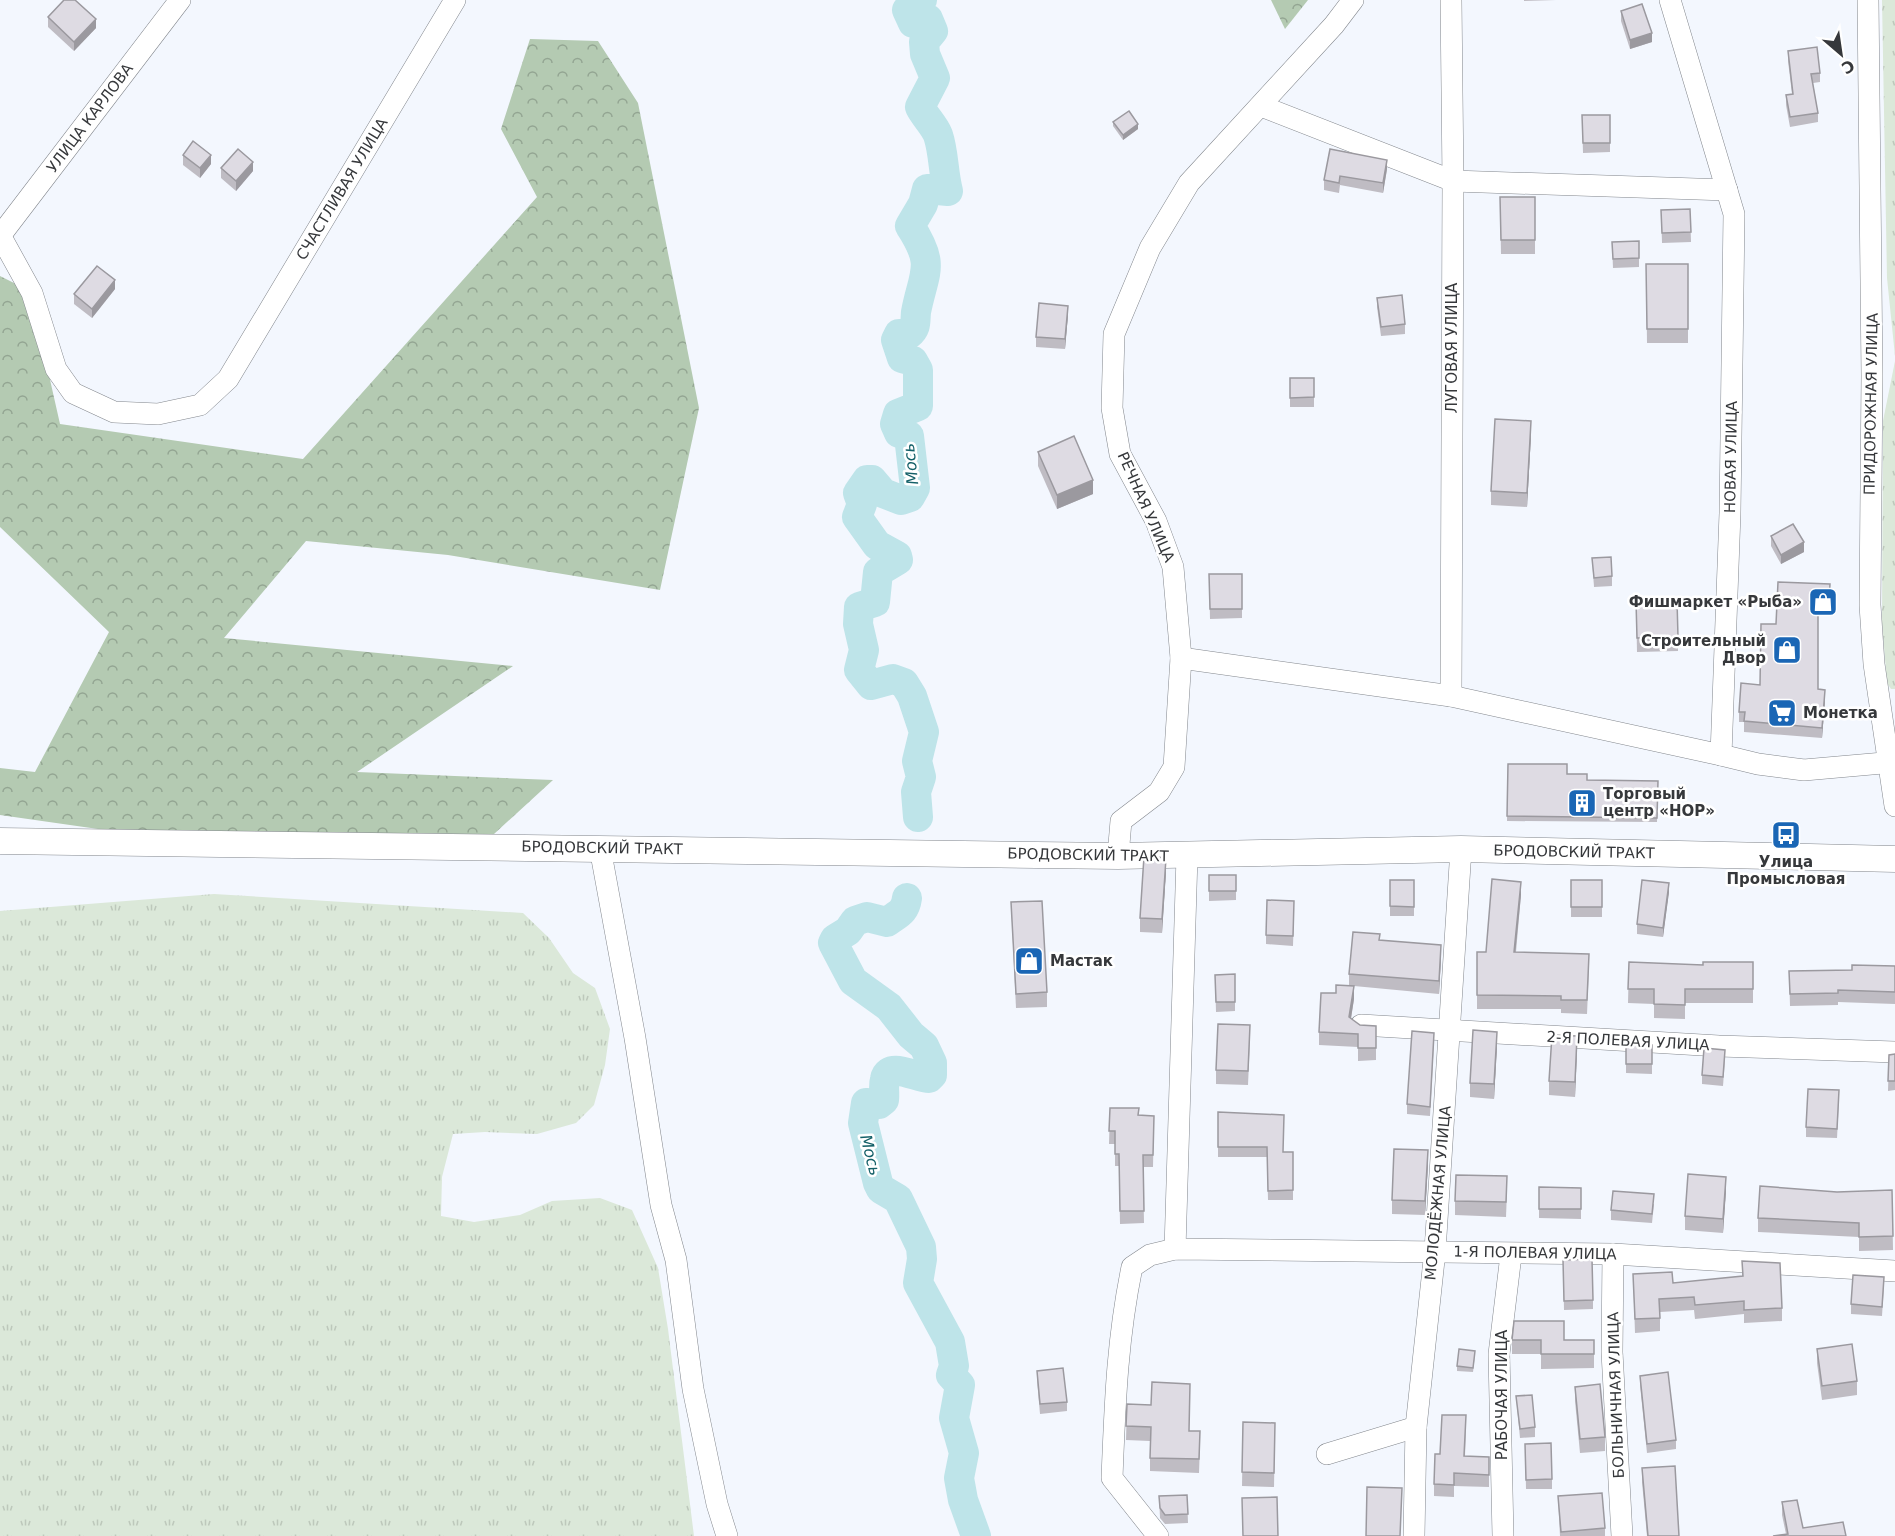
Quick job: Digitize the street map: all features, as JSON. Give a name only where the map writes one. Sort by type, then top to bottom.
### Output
[{"type":"main road","name":"БРОДОВСКИЙ ТРАКТ","points":[[0,841],[1118,856],[1461,849],[1895,859]]},
{"type":"street","name":"УЛИЦА КАРЛОВА","points":[[0,235],[180,0]]},
{"type":"street","name":"СЧАСТЛИВАЯ УЛИЦА","points":[[0,235],[32,293],[56,369],[73,393],[114,412],[158,414],[200,405],[228,379],[455,0]]},
{"type":"street","name":"РЕЧНАЯ УЛИЦА","points":[[1118,856],[1121,821],[1159,792],[1173,767],[1181,658],[1173,567],[1156,521],[1120,454],[1112,408],[1114,334],[1150,248],[1189,183],[1334,25],[1353,0]]},
{"type":"street","name":"ЛУГОВАЯ УЛИЦА","points":[[1451,0],[1453,182],[1451,696]]},
{"type":"street","name":"НОВАЯ УЛИЦА","points":[[1670,0],[1734,214],[1730,513],[1721,755]]},
{"type":"street","name":"ПРИДОРОЖНАЯ УЛИЦА","points":[[1868,0],[1872,375],[1869,605],[1895,806]]},
{"type":"street","points":[[1261,106],[1453,182],[1727,189]]},
{"type":"street","points":[[1181,658],[1451,696],[1758,765],[1804,770],[1891,763]]},
{"type":"street","points":[[600,848],[635,1038],[657,1181],[676,1260],[693,1389],[717,1504],[727,1536]]},
{"type":"street","name":"МОЛОДЁЖНАЯ УЛИЦА","points":[[1414,1536],[1416,1427],[1435,1251],[1461,849]]},
{"type":"street","points":[[1175,1250],[1187,856]]},
{"type":"street","name":"2-Я ПОЛЕВАЯ УЛИЦА","points":[[1361,1025],[1719,1046],[1895,1053]]},
{"type":"street","name":"1-Я ПОЛЕВАЯ УЛИЦА","points":[[1158,1536],[1112,1478],[1116,1358],[1132,1266],[1150,1255],[1175,1250],[1435,1251],[1510,1255],[1613,1254],[1895,1271]]},
{"type":"street","name":"БОЛЬНИЧНАЯ УЛИЦА","points":[[1613,1254],[1612,1352],[1622,1536]]},
{"type":"street","name":"РАБОЧАЯ УЛИЦА","points":[[1503,1536],[1499,1354],[1510,1255]]},
{"type":"street","points":[[1328,1454],[1416,1427]]},
{"type":"green space","points":[[1271,0],[1308,0],[1285,29]]},
{"type":"green space","points":[[1882,0],[1895,0],[1895,356],[1887,278]]},
{"type":"green space","points":[[530,39],[598,41],[638,103],[699,408],[660,590],[448,555],[306,541],[224,638],[513,666],[357,772],[553,780],[494,834],[126,833],[0,815],[0,768],[35,772],[109,632],[0,527],[0,276],[30,291],[60,424],[303,459],[537,197],[501,129]]},
{"type":"green space","points":[[1895,361],[1895,689],[1891,689],[1887,683],[1882,623],[1883,421]]},
{"type":"green space","points":[[214,894],[523,913],[549,938],[573,973],[595,988],[610,1029],[605,1065],[594,1105],[576,1123],[537,1134],[485,1132],[453,1134],[442,1177],[441,1216],[474,1222],[520,1215],[552,1201],[600,1198],[632,1210],[658,1268],[694,1536],[0,1536],[0,911]]},
{"type":"building","points":[[64,0],[75,0],[96,19],[74,42],[48,17]]},
{"type":"building","points":[[1642,4],[1652,33],[1630,40],[1621,11]]},
{"type":"building","points":[[1817,47],[1820,73],[1811,74],[1818,113],[1790,117],[1786,95],[1793,94],[1788,51]]},
{"type":"building","points":[[1129,111],[1138,124],[1123,135],[1113,122]]},
{"type":"building","points":[[1582,115],[1610,115],[1610,143],[1583,143]]},
{"type":"building","points":[[193,141],[211,155],[200,168],[183,155]]},
{"type":"building","points":[[238,149],[253,162],[236,181],[221,168]]},
{"type":"building","points":[[1330,149],[1387,160],[1383,183],[1340,176],[1339,183],[1324,180]]},
{"type":"building","points":[[1500,197],[1535,197],[1535,240],[1501,240]]},
{"type":"building","points":[[1690,209],[1691,232],[1662,233],[1661,210]]},
{"type":"building","points":[[1639,241],[1639,258],[1613,259],[1612,242]]},
{"type":"building","points":[[1646,264],[1688,264],[1688,329],[1647,329]]},
{"type":"building","points":[[97,266],[115,280],[92,309],[74,294]]},
{"type":"building","points":[[1402,295],[1405,324],[1381,327],[1377,298]]},
{"type":"building","points":[[1039,303],[1068,306],[1065,339],[1036,337]]},
{"type":"building","points":[[1290,378],[1314,378],[1314,397],[1290,398]]},
{"type":"building","points":[[1495,419],[1531,421],[1527,493],[1491,491]]},
{"type":"building","points":[[1074,436],[1093,480],[1057,495],[1038,452]]},
{"type":"building","points":[[1793,524],[1804,542],[1781,555],[1771,536]]},
{"type":"building","points":[[1611,557],[1612,576],[1594,578],[1592,558]]},
{"type":"building","points":[[1209,574],[1242,574],[1242,609],[1210,609]]},
{"type":"building","points":[[1778,582],[1830,584],[1829,602],[1818,601],[1818,689],[1825,690],[1822,728],[1744,721],[1745,712],[1739,712],[1741,683],[1760,685],[1761,624],[1776,624]]},
{"type":"building","points":[[1677,600],[1678,637],[1637,638],[1636,601]]},
{"type":"building","name":"Торговый центр «НОР»","points":[[1508,764],[1567,764],[1567,774],[1587,774],[1587,780],[1658,781],[1657,818],[1507,816]]},
{"type":"building","points":[[1144,856],[1166,858],[1162,919],[1140,918]]},
{"type":"building","points":[[1209,875],[1236,875],[1236,891],[1209,891]]},
{"type":"building","points":[[1492,879],[1521,882],[1514,952],[1589,954],[1587,1000],[1561,1000],[1561,996],[1477,995],[1477,952],[1486,952]]},
{"type":"building","points":[[1390,880],[1414,880],[1414,907],[1390,906]]},
{"type":"building","points":[[1571,880],[1602,880],[1602,907],[1571,907]]},
{"type":"building","points":[[1642,880],[1669,883],[1663,928],[1637,924]]},
{"type":"building","points":[[1267,900],[1294,901],[1293,936],[1266,935]]},
{"type":"building","name":"Мастак","points":[[1042,901],[1047,992],[1016,994],[1011,902]]},
{"type":"building","points":[[1353,932],[1380,934],[1379,940],[1441,945],[1439,981],[1349,974]]},
{"type":"building","points":[[1629,962],[1703,965],[1703,962],[1753,962],[1753,989],[1685,989],[1685,1005],[1654,1004],[1654,989],[1628,989]]},
{"type":"building","points":[[1852,965],[1895,966],[1895,992],[1838,990],[1838,993],[1790,994],[1789,971],[1852,970]]},
{"type":"building","points":[[1235,974],[1235,1002],[1216,1002],[1215,975]]},
{"type":"building","points":[[1336,985],[1354,986],[1349,1017],[1360,1025],[1376,1026],[1376,1048],[1358,1048],[1358,1034],[1319,1032],[1321,993],[1336,993]]},
{"type":"building","points":[[1218,1024],[1250,1025],[1248,1071],[1216,1070]]},
{"type":"building","points":[[1473,1030],[1497,1032],[1494,1084],[1470,1083]]},
{"type":"building","points":[[1412,1031],[1434,1033],[1430,1107],[1407,1104]]},
{"type":"building","points":[[1552,1035],[1577,1036],[1575,1082],[1549,1081]]},
{"type":"building","points":[[1626,1044],[1652,1045],[1652,1064],[1626,1064]]},
{"type":"building","points":[[1704,1048],[1725,1050],[1723,1077],[1702,1075]]},
{"type":"building","points":[[1895,1054],[1895,1081],[1888,1081],[1889,1055]]},
{"type":"building","points":[[1808,1089],[1839,1090],[1837,1129],[1806,1127]]},
{"type":"building","points":[[1110,1108],[1139,1108],[1138,1115],[1154,1116],[1153,1155],[1143,1155],[1144,1211],[1120,1211],[1119,1154],[1115,1154],[1115,1131],[1109,1131]]},
{"type":"building","points":[[1218,1112],[1284,1115],[1283,1152],[1293,1152],[1293,1190],[1268,1191],[1267,1147],[1218,1147]]},
{"type":"building","points":[[1394,1149],[1428,1150],[1425,1201],[1392,1200]]},
{"type":"building","points":[[1688,1174],[1726,1177],[1723,1219],[1685,1216]]},
{"type":"building","points":[[1456,1175],[1507,1176],[1506,1202],[1455,1201]]},
{"type":"building","points":[[1760,1186],[1837,1192],[1892,1190],[1893,1236],[1859,1237],[1859,1223],[1758,1218]]},
{"type":"building","points":[[1539,1187],[1581,1188],[1581,1209],[1539,1209]]},
{"type":"building","points":[[1613,1191],[1654,1194],[1652,1214],[1611,1210]]},
{"type":"building","points":[[1592,1259],[1593,1300],[1564,1301],[1563,1260]]},
{"type":"building","points":[[1742,1261],[1780,1263],[1782,1308],[1744,1310],[1744,1301],[1695,1305],[1694,1297],[1659,1299],[1660,1318],[1635,1319],[1633,1274],[1672,1272],[1673,1283],[1743,1276]]},
{"type":"building","points":[[1853,1275],[1884,1277],[1882,1307],[1851,1304]]},
{"type":"building","points":[[1514,1321],[1564,1321],[1564,1340],[1594,1340],[1594,1354],[1541,1354],[1541,1340],[1512,1340]]},
{"type":"building","points":[[1852,1344],[1857,1381],[1822,1386],[1817,1349]]},
{"type":"building","points":[[1459,1349],[1475,1351],[1473,1368],[1457,1366]]},
{"type":"building","points":[[1063,1368],[1067,1402],[1040,1404],[1037,1371]]},
{"type":"building","points":[[1668,1372],[1676,1440],[1647,1444],[1640,1376]]},
{"type":"building","points":[[1152,1382],[1190,1384],[1189,1431],[1200,1431],[1199,1459],[1150,1458],[1151,1427],[1126,1426],[1127,1404],[1151,1405]]},
{"type":"building","points":[[1600,1384],[1605,1437],[1580,1439],[1575,1387]]},
{"type":"building","points":[[1532,1395],[1535,1427],[1520,1429],[1516,1396]]},
{"type":"building","points":[[1442,1415],[1466,1415],[1464,1456],[1489,1457],[1489,1475],[1454,1473],[1454,1485],[1434,1484],[1435,1454],[1440,1454]]},
{"type":"building","points":[[1243,1422],[1275,1423],[1274,1473],[1242,1472]]},
{"type":"building","points":[[1551,1443],[1552,1479],[1526,1480],[1525,1444]]},
{"type":"building","points":[[1675,1466],[1679,1536],[1648,1536],[1642,1468]]},
{"type":"building","points":[[1367,1487],[1402,1488],[1400,1536],[1366,1536]]},
{"type":"building","points":[[1602,1493],[1605,1528],[1561,1532],[1558,1496]]},
{"type":"building","points":[[1187,1495],[1188,1514],[1165,1515],[1160,1508],[1159,1496]]},
{"type":"building","points":[[1277,1497],[1278,1536],[1243,1536],[1242,1498]]},
{"type":"building","points":[[1797,1500],[1803,1528],[1843,1522],[1846,1536],[1773,1536],[1788,1534],[1782,1502]]},
{"type":"waterway","name":"Мось","points":[[918,817],[916,792],[921,777],[917,761],[924,732],[912,696],[904,683],[893,679],[871,685],[859,670],[864,650],[858,624],[859,607],[875,602],[878,572],[898,560],[897,556],[877,545],[857,517],[862,504],[858,493],[867,480],[872,480],[883,493],[901,500],[910,497],[915,488],[909,436],[899,433],[895,424],[898,414],[918,406],[918,370],[913,361],[902,358],[896,340],[899,334],[912,332],[926,269],[923,251],[910,226],[923,204],[927,189],[948,191],[938,135],[920,107],[935,78],[925,54],[924,42],[933,31],[928,19],[913,23],[907,10],[918,6],[922,0]]},
{"type":"waterway","name":"Мось","points":[[907,898],[902,910],[887,922],[867,917],[855,921],[848,931],[835,939],[833,943],[853,981],[889,1007],[911,1035],[924,1046],[932,1063],[932,1075],[929,1078],[897,1071],[887,1074],[884,1082],[884,1100],[879,1104],[866,1103],[863,1123],[878,1183],[881,1189],[898,1199],[921,1247],[922,1259],[918,1283],[950,1342],[954,1366],[951,1375],[960,1385],[954,1418],[964,1453],[959,1478],[963,1500],[976,1536]]},
{"type":"place","name":"Фишмаркет «Рыба»","points":[[1823,602]]},
{"type":"place","name":"Строительный Двор","points":[[1787,650]]},
{"type":"place","name":"Монетка","points":[[1782,713]]},
{"type":"place","name":"Торговый центр «НОР»","points":[[1582,803]]},
{"type":"place","name":"Улица Промысловая","points":[[1786,835]]},
{"type":"place","name":"Мастак","points":[[1029,961]]}]
